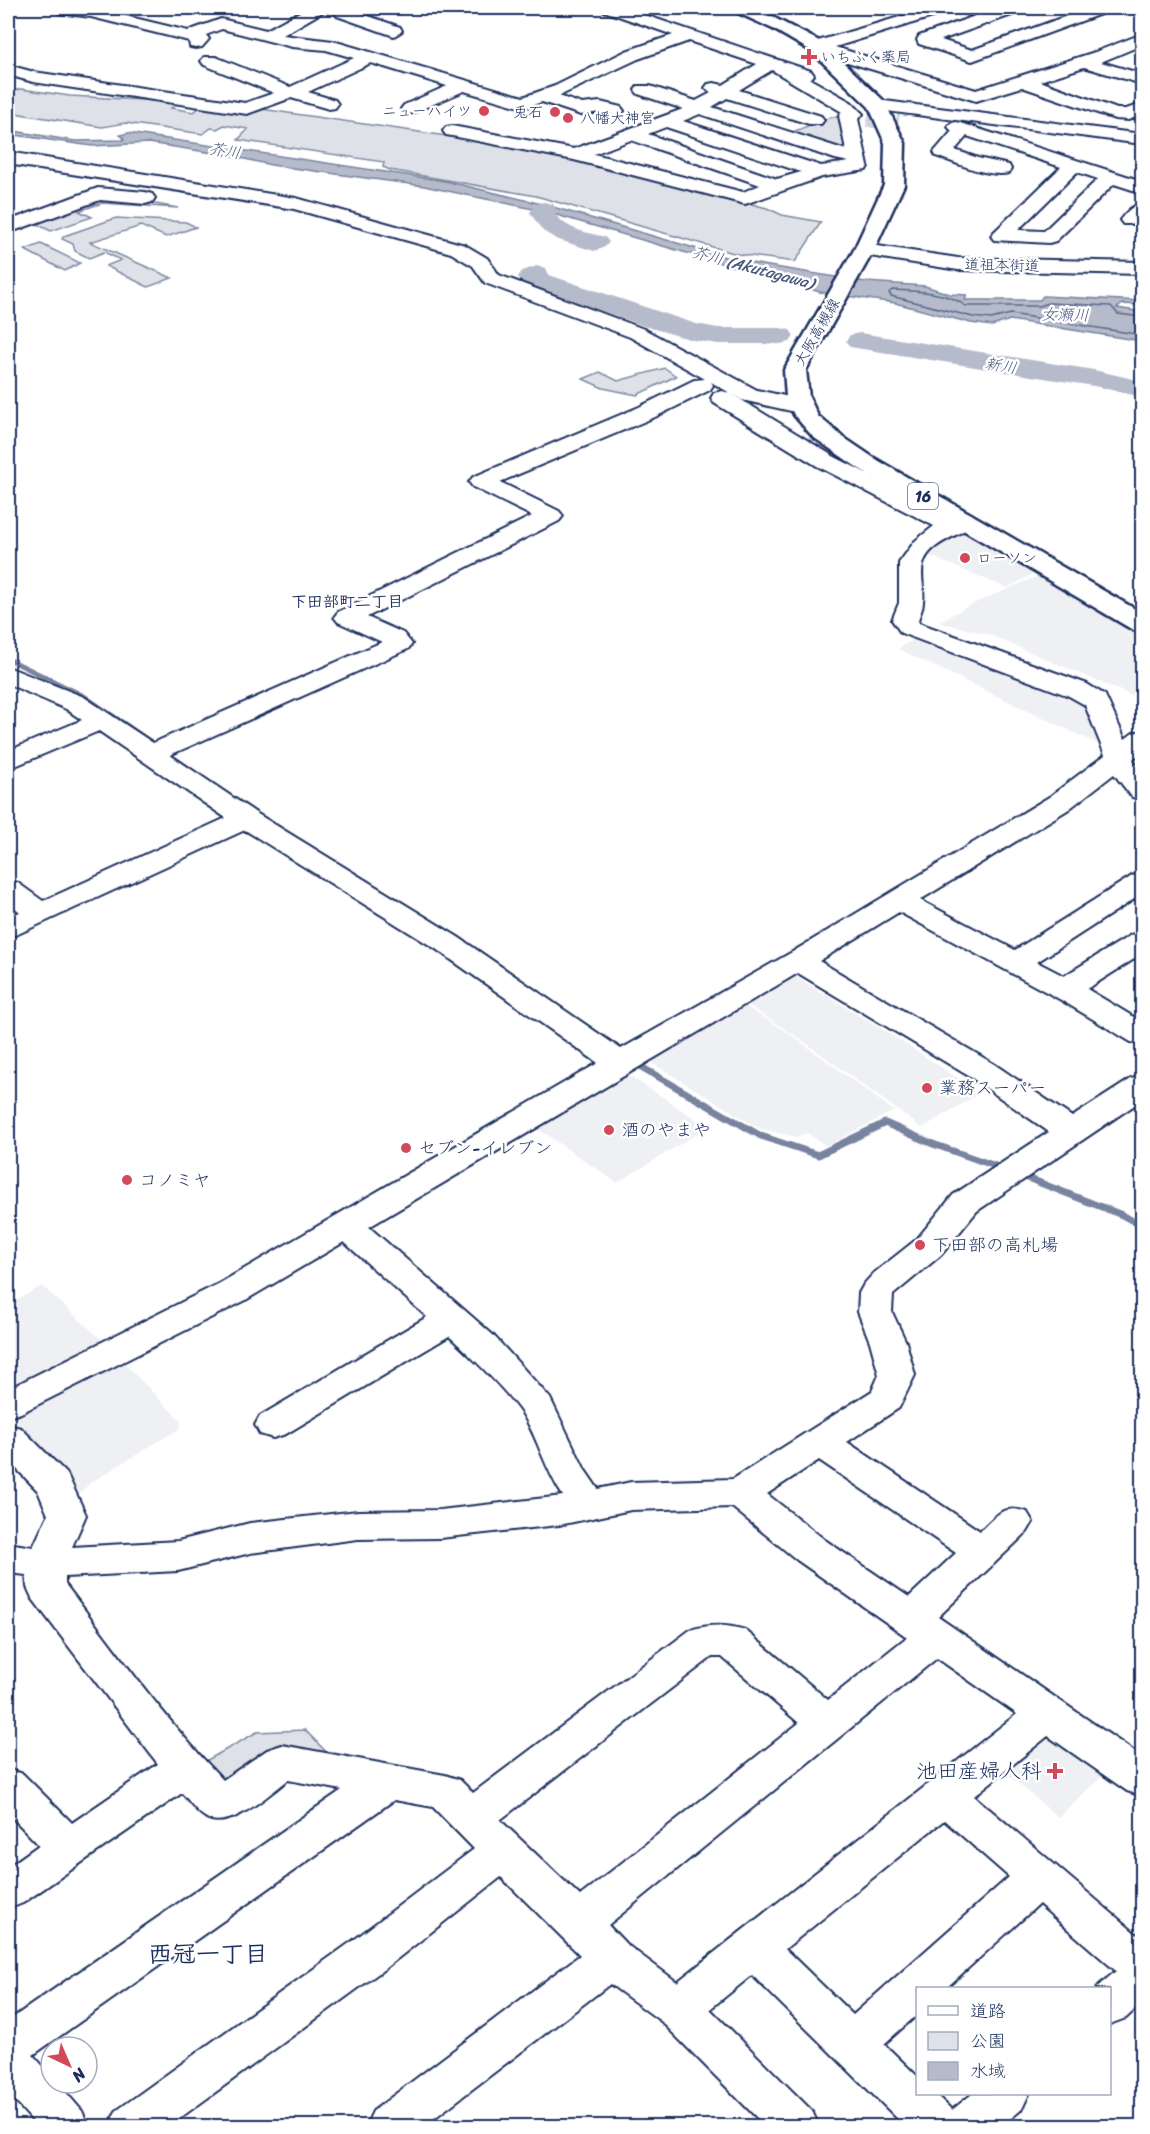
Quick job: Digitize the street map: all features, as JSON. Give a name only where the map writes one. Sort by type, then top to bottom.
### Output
[{"type":"main road","name":"大阪高槻線","points":[[742,8],[779,25],[817,47],[863,108],[895,143],[894,185],[861,254],[795,370],[794,387],[800,406],[809,420],[828,437],[958,523],[1143,624]]},
{"type":"street","points":[[59,8],[98,10],[186,45],[221,24],[292,42],[327,45],[517,102],[527,102],[544,97],[632,55],[689,34]]},
{"type":"street","points":[[270,35],[318,8]]},
{"type":"street","points":[[343,8],[343,13],[394,31]]},
{"type":"street","points":[[610,8],[775,64],[863,108]]},
{"type":"street","points":[[887,8],[919,16]]},
{"type":"street","points":[[575,155],[699,107],[775,64],[817,47],[946,8]]},
{"type":"street","points":[[962,8],[992,16]]},
{"type":"street","points":[[1017,8],[925,40],[1014,72],[1115,114],[1141,113]]},
{"type":"street","points":[[972,56],[1103,8]]},
{"type":"street","points":[[650,20],[672,12]]},
{"type":"street","points":[[817,47],[976,96],[1014,72],[1143,25]]},
{"type":"street","points":[[964,83],[1081,61],[1143,39]]},
{"type":"street","points":[[1121,48],[1143,55]]},
{"type":"street","points":[[8,70],[33,77],[247,109],[308,86],[371,57]]},
{"type":"street","points":[[1081,61],[1143,79]]},
{"type":"street","points":[[200,76],[217,64],[288,92],[329,104]]},
{"type":"street","points":[[775,64],[784,71],[863,108]]},
{"type":"street","points":[[174,99],[202,98],[253,78]]},
{"type":"street","points":[[695,83],[815,120]]},
{"type":"street","points":[[414,97],[463,85]]},
{"type":"street","points":[[573,85],[616,108]]},
{"type":"street","points":[[544,97],[581,110],[600,107],[616,108],[660,88],[699,107],[842,155],[857,157]]},
{"type":"street","points":[[780,134],[815,120],[863,108],[1024,115],[1141,113]]},
{"type":"street","points":[[485,120],[452,131],[575,155],[745,198],[777,185],[820,172],[859,166],[848,116],[863,108]]},
{"type":"street","points":[[919,109],[932,118],[990,139],[1143,187]]},
{"type":"street","points":[[898,124],[990,139],[1024,115],[1110,135],[1143,139]]},
{"type":"street","points":[[665,121],[820,172]]},
{"type":"street","points":[[504,140],[535,131]]},
{"type":"street","points":[[630,134],[777,185]]},
{"type":"street","points":[[960,134],[943,152],[973,163],[995,175],[1022,149]]},
{"type":"street","points":[[1110,135],[1094,146],[1121,155]]},
{"type":"street","points":[[623,167],[672,149]]},
{"type":"street","points":[[8,158],[296,204],[459,249],[480,262],[492,279]]},
{"type":"street","points":[[1074,165],[1001,236],[1049,237],[1110,177]]},
{"type":"street","points":[[8,227],[98,194],[109,194],[253,210],[419,258]]},
{"type":"street","name":"道祖本街道","points":[[861,254],[958,264],[1143,268]]},
{"type":"street","points":[[448,267],[492,279],[604,320],[653,341],[750,395],[800,406]]},
{"type":"street","points":[[653,341],[654,350],[663,360],[825,461],[958,523]]},
{"type":"street","points":[[158,751],[399,644],[394,638],[347,617],[551,516],[481,482],[648,412],[702,385]]},
{"type":"street","points":[[958,523],[924,546],[911,563],[911,603],[905,620],[910,628],[1078,690],[1096,701],[1131,748],[1131,779],[1143,791]]},
{"type":"street","points":[[8,675],[75,703],[101,721],[158,751],[246,819],[447,943],[621,1064]]},
{"type":"street","points":[[8,761],[101,721]]},
{"type":"street","points":[[8,1404],[232,1292],[798,960],[1059,803],[1131,748]]},
{"type":"street","points":[[8,928],[246,819]]},
{"type":"street","points":[[1015,963],[1143,882]]},
{"type":"street","points":[[8,889],[40,913]]},
{"type":"street","points":[[898,900],[1065,989],[1143,1035]]},
{"type":"street","points":[[1065,989],[1143,941]]},
{"type":"street","points":[[798,960],[964,1059],[1072,1133]]},
{"type":"street","points":[[26,1560],[178,1556],[250,1538],[358,1525],[441,1524],[559,1511],[632,1496],[741,1493],[886,1399],[897,1375],[888,1342],[875,1312],[876,1293],[886,1281],[929,1247],[965,1203],[1143,1086]]},
{"type":"street","points":[[346,1225],[480,1344],[537,1407],[569,1476],[589,1505]]},
{"type":"street","points":[[273,1425],[452,1318]]},
{"type":"street","points":[[8,1438],[54,1484],[67,1515],[26,1560]]},
{"type":"street","points":[[820,1442],[981,1551]]},
{"type":"street","points":[[741,1493],[811,1550],[922,1629],[1143,1779]]},
{"type":"street","points":[[26,1560],[75,1628],[186,1768],[220,1805],[282,1762],[387,1782],[413,1784],[446,1792],[503,1851],[579,1923],[828,1724],[922,1629],[981,1551],[1014,1522]]},
{"type":"street","points":[[471,1818],[704,1641],[731,1641],[828,1724]]},
{"type":"street","points":[[678,2008],[1047,1713]]},
{"type":"street","points":[[8,1890],[186,1768]]},
{"type":"street","points":[[8,2046],[387,1782]]},
{"type":"street","points":[[8,1786],[69,1848]]},
{"type":"street","points":[[945,1796],[1143,1966]]},
{"type":"street","points":[[132,2127],[367,1956],[503,1851]]},
{"type":"street","points":[[852,2044],[1039,1877]]},
{"type":"street","points":[[574,1918],[610,1958],[678,2008],[796,2127]]},
{"type":"street","points":[[754,1948],[936,2127]]},
{"type":"street","points":[[389,2127],[438,2087],[610,1958]]},
{"type":"street","points":[[1111,2003],[1143,1976]]},
{"type":"street","points":[[8,2060],[66,2127]]},
{"type":"street","points":[[968,2127],[1005,2095]]},
{"type":"shaded area","points":[[961,526],[1038,571],[1007,588],[925,554]]},
{"type":"shaded area","points":[[1043,574],[1142,631],[1142,700],[990,635],[939,622],[968,606]]},
{"type":"shaded area","points":[[919,636],[1086,701],[1102,738],[1100,745],[898,649]]},
{"type":"shaded area","points":[[793,975],[901,1041],[980,1093],[922,1128],[803,1041],[745,1003]]},
{"type":"shaded area","points":[[742,1004],[790,1034],[894,1111],[826,1146],[807,1133],[797,1137],[760,1129],[644,1058]]},
{"type":"shaded area","points":[[627,1074],[708,1127],[617,1183],[537,1128]]},
{"type":"shaded area","points":[[42,1286],[102,1340],[8,1387],[8,1305]]},
{"type":"shaded area","points":[[120,1359],[181,1421],[180,1428],[90,1483],[68,1505],[57,1476],[8,1431],[8,1417]]},
{"type":"shaded area","name":"池田産婦人科","points":[[1050,1728],[1112,1767],[1058,1817],[999,1767]]},
{"type":"green space","points":[[21,89],[70,96],[179,102],[171,108],[194,112],[202,105],[252,112],[261,109],[495,143],[568,158],[767,208],[782,215],[821,222],[795,262],[737,254],[536,196],[390,170],[383,167],[384,162],[238,140],[248,129],[224,125],[217,129],[211,128],[203,134],[126,123],[102,127],[8,112],[8,92]]},
{"type":"green space","points":[[831,117],[841,117],[848,152],[790,133]]},
{"type":"green space","points":[[110,196],[178,208],[102,203],[79,211],[92,217],[51,231],[34,223]]},
{"type":"green space","points":[[116,218],[186,222],[196,227],[166,237],[141,226],[90,242],[172,278],[148,287],[106,266],[121,260],[104,252],[89,258],[75,251],[73,244],[62,239],[64,236]]},
{"type":"green space","points":[[41,244],[80,263],[65,271],[25,250]]},
{"type":"green space","points":[[665,368],[676,376],[637,395],[603,388],[583,379],[600,372],[618,381]]},
{"type":"green space","points":[[305,1730],[334,1760],[221,1795],[195,1767],[257,1732]]},
{"type":"water","points":[[8,130],[75,141],[123,140],[124,138],[120,135],[128,133],[445,181],[546,205],[739,261],[866,282],[925,286],[950,294],[967,295],[965,300],[1040,300],[1043,296],[1141,301],[1138,305],[1123,304],[1117,308],[1142,312],[1142,341],[1010,320],[992,326],[971,323],[895,303],[820,292],[543,211],[424,186],[271,165],[232,156],[149,143],[92,146],[8,134]]},
{"type":"waterway","name":"新川","points":[[544,209],[542,213],[546,220],[558,231],[596,242],[594,243]]},
{"type":"waterway","name":"新川","points":[[537,274],[531,277],[693,332],[718,336],[780,336]]},
{"type":"waterway","name":"新川","points":[[860,341],[1094,378],[1142,389]]},
{"type":"waterway","points":[[8,659],[84,696],[187,767]]},
{"type":"waterway","points":[[643,1068],[761,1136],[818,1155],[885,1123],[933,1144],[1004,1169]]},
{"type":"waterway","points":[[1020,1175],[1122,1215],[1142,1226]]},
{"type":"tunnel","points":[[868,117],[898,124]]},
{"type":"place","name":"いちふく薬局","points":[[809,57]]},
{"type":"place","name":"ニューハイツ","points":[[484,111]]},
{"type":"place","name":"兎石","points":[[555,112]]},
{"type":"place","name":"八幡大神宮","points":[[568,118]]},
{"type":"place","name":"ローソン","points":[[965,558]]},
{"type":"place","name":"業務スーパー","points":[[927,1088]]},
{"type":"place","name":"酒のやまや","points":[[609,1130]]},
{"type":"place","name":"セブン-イレブン","points":[[406,1148]]},
{"type":"place","name":"コノミヤ","points":[[127,1180]]},
{"type":"place","name":"下田部の高札場","points":[[920,1245]]},
{"type":"place","name":"池田産婦人科","points":[[1055,1771]]},
{"type":"district","name":"下田部町二丁目","points":[[347,601]]},
{"type":"district","name":"西冠一丁目","points":[[208,1954]]},
{"type":"water label","name":"芥川","points":[[225,150]]},
{"type":"water label","name":"芥川 (Akutagawa)","points":[[753,267]]},
{"type":"water label","name":"女瀬川","points":[[1065,314]]}]
